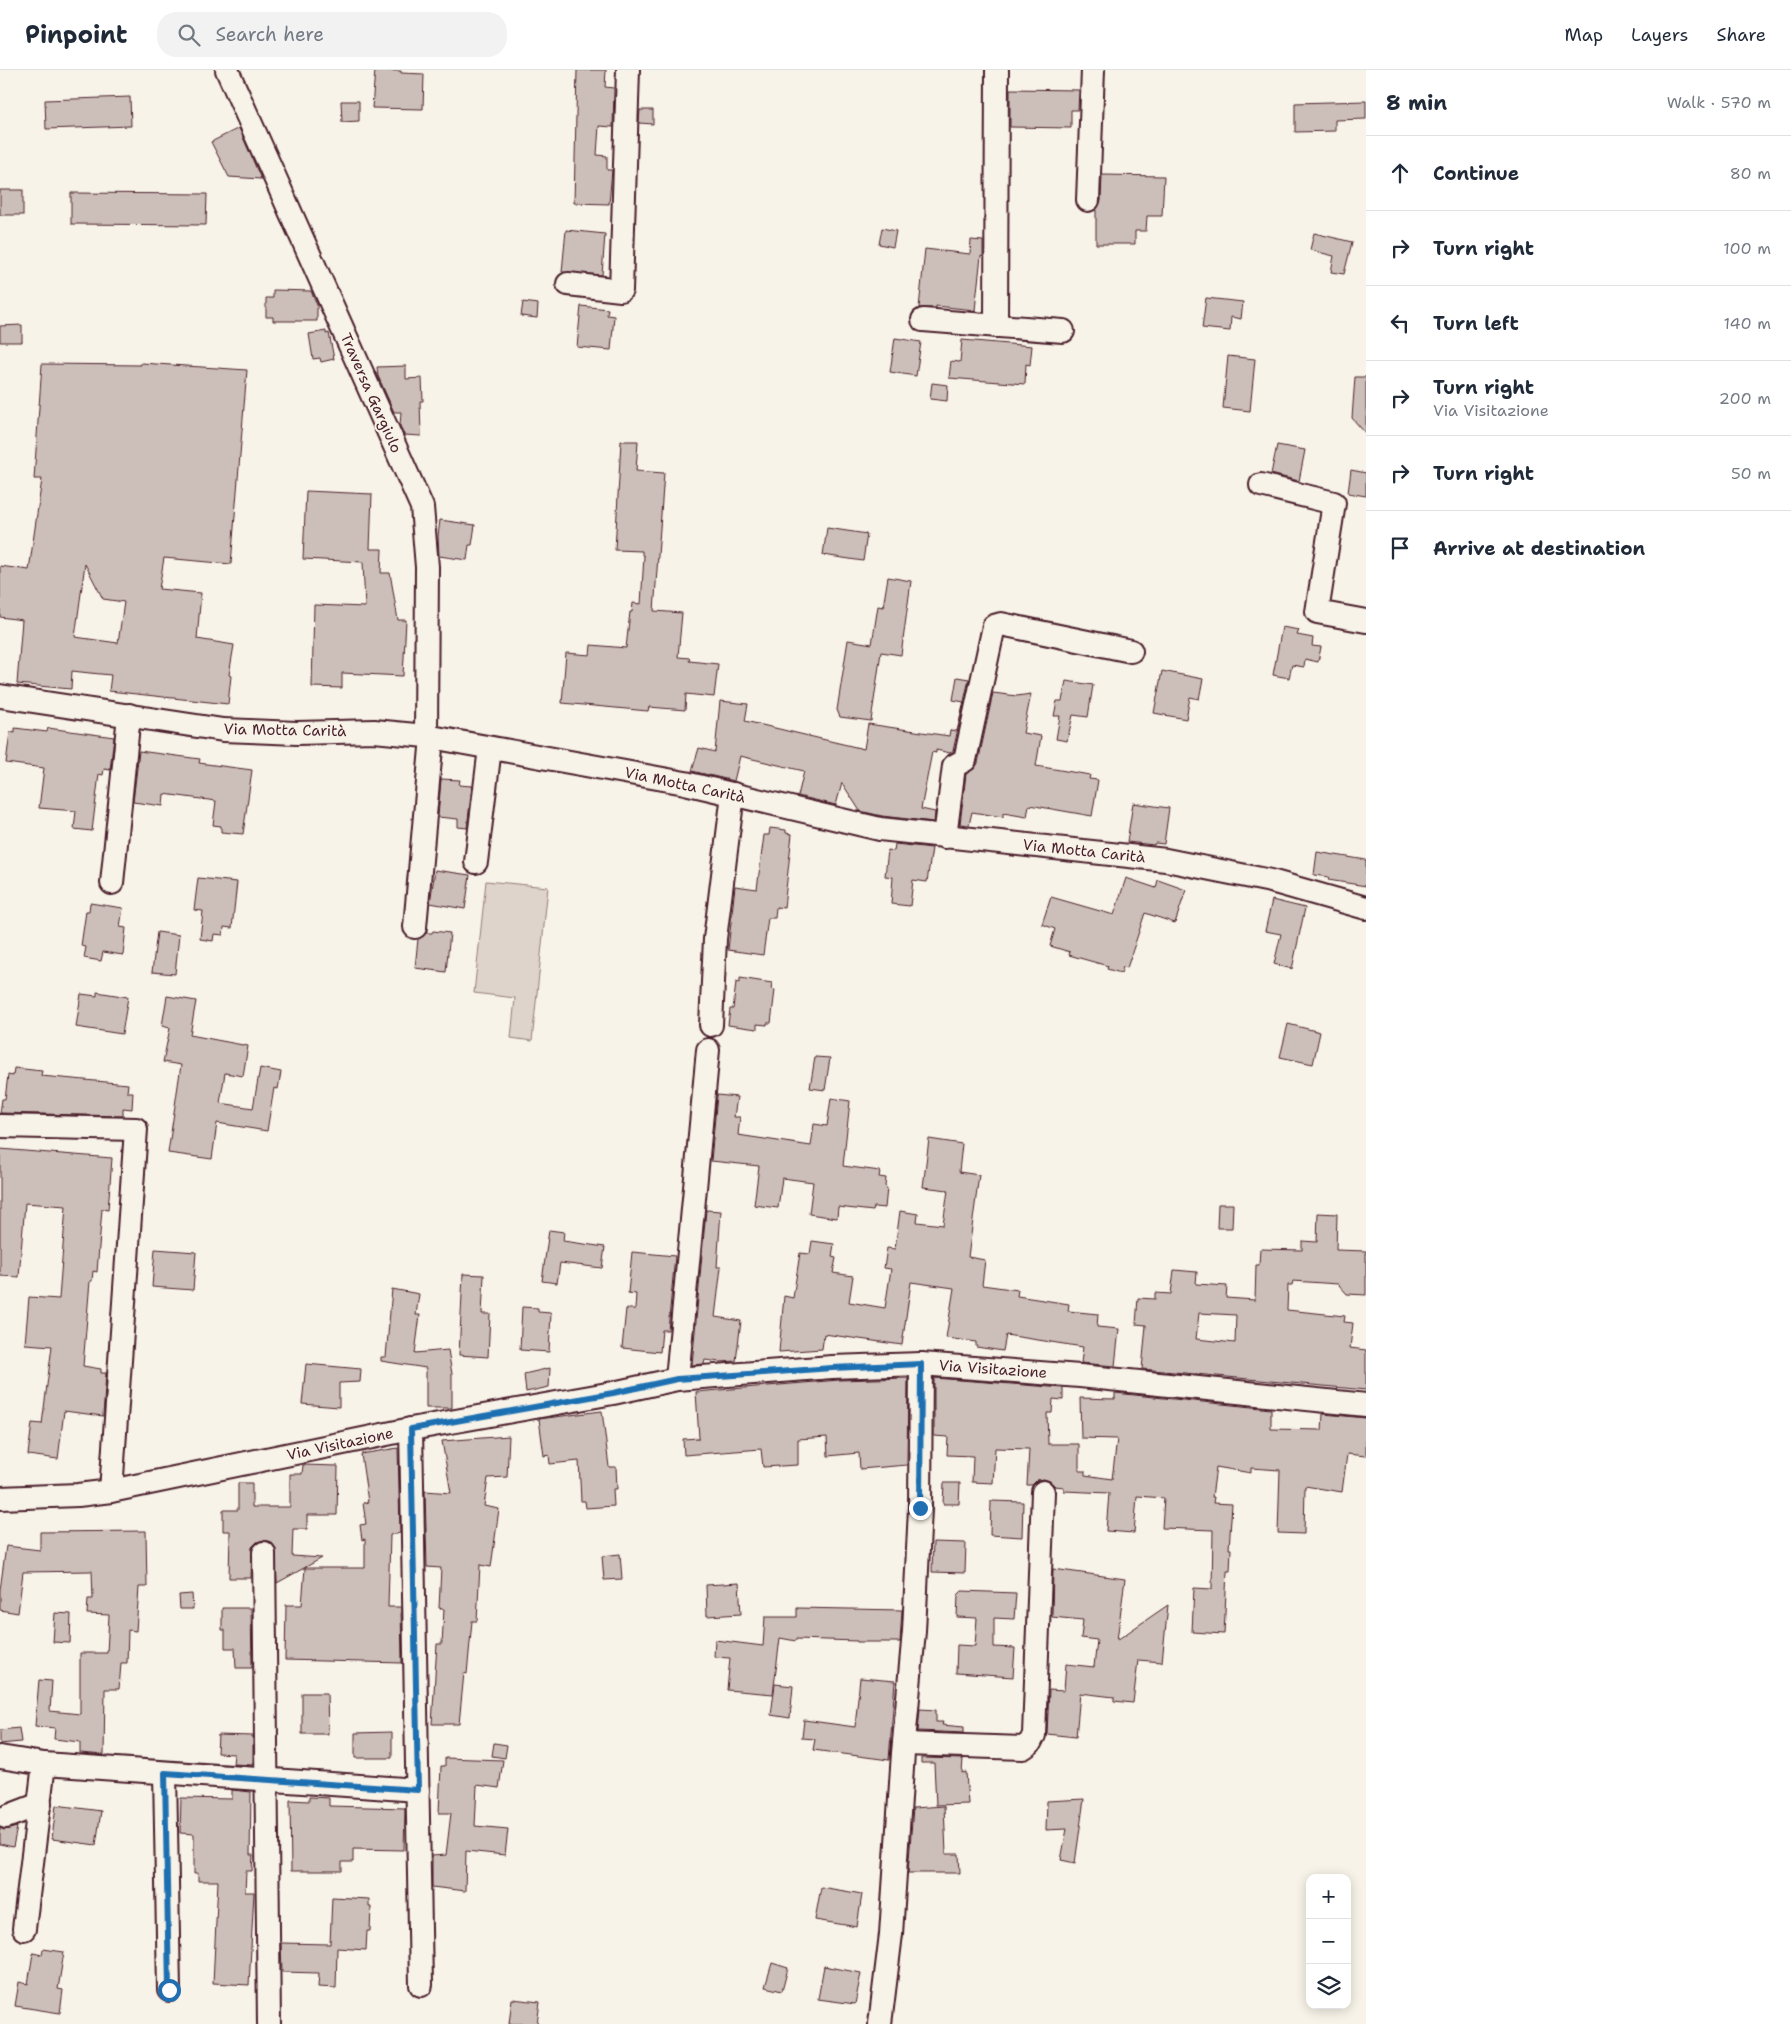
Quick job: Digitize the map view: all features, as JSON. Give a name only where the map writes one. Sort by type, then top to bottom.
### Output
[{"type":"street","name":"Traversa Gargiulo","points":[[227,70],[422,507],[427,567],[429,737],[415,927]]},
{"type":"street","points":[[568,284],[621,290],[628,70]]},
{"type":"street","points":[[996,326],[997,70]]},
{"type":"street","points":[[1088,200],[1093,70]]},
{"type":"street","points":[[923,320],[1063,331]]},
{"type":"street","points":[[1261,486],[1334,503],[1317,612],[1366,621]]},
{"type":"street","points":[[945,836],[954,766],[965,760],[994,626],[1001,624],[1131,651]]},
{"type":"street","name":"Via Motta Carità","points":[[0,696],[223,730],[297,733],[374,731],[429,737],[684,783],[880,829],[1166,860],[1271,881],[1366,908]]},
{"type":"street","points":[[112,883],[129,715]]},
{"type":"street","points":[[476,862],[490,748]]},
{"type":"street","points":[[711,1025],[715,939],[733,794]]},
{"type":"street","points":[[677,1379],[708,1050]]},
{"type":"street","points":[[0,1126],[136,1129],[111,1491]]},
{"type":"street","points":[[880,2024],[891,1934],[914,1631],[920,1508],[921,1364]]},
{"type":"street","name":"Via Visitazione","points":[[0,1498],[78,1495],[111,1491],[411,1429],[613,1393],[677,1379],[832,1368],[921,1364],[1080,1376],[1366,1405]]},
{"type":"street","points":[[411,1429],[421,1985]]},
{"type":"street","points":[[905,1744],[1022,1748],[1030,1742],[1034,1735],[1043,1492]]},
{"type":"street","points":[[264,1553],[269,2024]]},
{"type":"street","points":[[0,1758],[44,1764],[418,1790]]},
{"type":"street","points":[[24,1929],[44,1764]]},
{"type":"street","points":[[165,1773],[169,1990]]},
{"type":"street","points":[[6,1817],[40,1804]]},
{"type":"shaded area","points":[[486,881],[548,887],[532,1041],[511,1038],[515,998],[474,993]]},
{"type":"building","points":[[375,70],[424,74],[423,109],[372,108]]},
{"type":"building","points":[[577,70],[606,70],[605,87],[614,88],[613,127],[599,126],[597,155],[607,156],[607,170],[612,170],[609,204],[574,203]]},
{"type":"building","points":[[1010,89],[1079,90],[1078,110],[1071,110],[1071,128],[1010,127]]},
{"type":"building","points":[[130,97],[131,126],[46,129],[45,100]]},
{"type":"building","points":[[341,101],[359,101],[359,121],[342,122]]},
{"type":"building","points":[[1366,101],[1366,119],[1335,120],[1335,131],[1295,132],[1295,103]]},
{"type":"building","points":[[640,110],[653,110],[653,124],[639,123]]},
{"type":"building","points":[[239,128],[261,179],[229,177],[211,142]]},
{"type":"building","points":[[1102,175],[1164,176],[1162,216],[1147,216],[1146,231],[1135,231],[1135,244],[1096,244],[1096,210],[1101,201]]},
{"type":"building","points":[[0,190],[23,190],[23,215],[0,215]]},
{"type":"building","points":[[71,193],[207,194],[206,225],[71,224]]},
{"type":"building","points":[[882,228],[896,231],[893,247],[879,244]]},
{"type":"building","points":[[566,230],[605,234],[602,275],[562,272]]},
{"type":"building","points":[[1314,233],[1352,242],[1344,274],[1331,272],[1334,256],[1310,250]]},
{"type":"building","points":[[971,240],[983,241],[983,257],[981,256],[975,310],[936,306],[936,308],[919,308],[925,249],[970,254]]},
{"type":"building","points":[[273,290],[311,291],[317,305],[317,321],[273,321],[273,317],[266,317],[266,298],[273,298]]},
{"type":"building","points":[[1206,298],[1243,302],[1241,319],[1231,317],[1230,331],[1202,328]]},
{"type":"building","points":[[523,302],[538,304],[537,318],[521,316]]},
{"type":"building","points":[[581,306],[608,309],[607,315],[614,316],[611,350],[577,347]]},
{"type":"building","points":[[22,325],[22,342],[0,342],[0,326]]},
{"type":"building","points":[[326,331],[326,334],[329,333],[334,359],[321,362],[320,358],[313,359],[309,334]]},
{"type":"building","points":[[895,338],[921,342],[916,376],[890,372]]},
{"type":"building","points":[[962,340],[1032,346],[1030,365],[1026,364],[1025,384],[949,378],[951,361],[960,362]]},
{"type":"building","points":[[1228,356],[1255,359],[1250,411],[1223,408]]},
{"type":"building","points":[[141,363],[247,370],[231,564],[164,558],[159,589],[201,593],[197,639],[234,645],[229,675],[231,676],[228,704],[109,691],[111,675],[72,671],[71,689],[17,684],[22,620],[0,617],[0,566],[29,570],[42,479],[34,479],[42,364],[141,365]],"holes":[[[85,564],[103,599],[124,602],[118,643],[75,637]]]},
{"type":"building","points":[[406,366],[406,379],[422,378],[423,401],[420,401],[421,436],[404,435],[400,426],[401,412],[394,412],[378,376],[377,367]]},
{"type":"building","points":[[1355,377],[1366,377],[1366,434],[1352,418]]},
{"type":"building","points":[[932,383],[948,385],[947,401],[930,399]]},
{"type":"building","points":[[621,441],[638,441],[636,471],[664,473],[654,611],[682,613],[678,657],[690,658],[689,661],[718,664],[714,697],[686,694],[685,710],[649,707],[648,711],[562,703],[566,653],[590,655],[591,645],[626,648],[630,612],[632,612],[633,603],[641,604],[644,556],[642,551],[615,550]]},
{"type":"building","points":[[1277,445],[1305,450],[1299,481],[1271,474]]},
{"type":"building","points":[[1351,470],[1366,473],[1366,496],[1348,493]]},
{"type":"building","points":[[306,491],[372,494],[370,549],[382,549],[381,573],[390,573],[398,620],[406,620],[403,676],[342,673],[342,688],[312,687],[314,605],[365,607],[363,562],[303,559]]},
{"type":"building","points":[[440,520],[475,525],[472,545],[469,545],[467,560],[439,556],[438,536]]},
{"type":"building","points":[[827,528],[867,534],[863,561],[823,555]]},
{"type":"building","points":[[888,577],[911,581],[901,655],[881,652],[871,721],[840,717],[837,710],[848,640],[872,644],[878,606],[883,607]]},
{"type":"building","points":[[1282,627],[1299,630],[1297,635],[1313,638],[1312,646],[1321,647],[1318,662],[1305,659],[1304,667],[1292,665],[1289,678],[1273,675]]},
{"type":"building","points":[[1162,671],[1203,679],[1199,699],[1190,697],[1186,719],[1154,713]]},
{"type":"building","points":[[957,677],[969,679],[964,702],[953,700]]},
{"type":"building","points":[[1066,681],[1093,685],[1088,717],[1073,715],[1067,741],[1056,739],[1060,716],[1054,716],[1057,701],[1062,701]]},
{"type":"building","points":[[993,693],[1017,696],[1031,694],[1023,733],[1041,736],[1036,766],[1090,775],[1089,779],[1098,780],[1092,816],[1029,805],[1027,817],[1003,813],[1003,817],[972,812],[969,825],[960,824],[966,774],[975,768],[978,763]]},
{"type":"building","points":[[720,701],[748,704],[745,721],[864,749],[868,724],[949,736],[950,730],[957,731],[963,708],[953,751],[950,753],[936,750],[936,753],[932,752],[921,809],[935,812],[934,822],[882,816],[860,811],[842,783],[836,805],[798,796],[804,771],[740,756],[734,781],[692,771],[699,748],[715,752]]},
{"type":"building","points":[[15,728],[47,732],[48,728],[114,737],[110,770],[104,769],[103,775],[99,774],[92,831],[74,829],[76,811],[39,808],[44,768],[6,763],[10,732],[15,733]]},
{"type":"building","points":[[139,751],[200,759],[199,763],[252,770],[243,834],[221,832],[221,826],[213,825],[216,801],[164,794],[163,806],[133,802]]},
{"type":"building","points":[[441,779],[460,780],[459,785],[472,786],[467,828],[458,827],[458,819],[438,817]]},
{"type":"building","points":[[1133,803],[1169,808],[1164,844],[1155,843],[1154,845],[1127,842]]},
{"type":"building","points":[[770,828],[786,830],[786,833],[792,834],[784,908],[776,907],[775,918],[768,918],[763,955],[728,950],[735,886],[757,889],[764,835],[769,835]]},
{"type":"building","points":[[895,844],[932,848],[927,882],[913,880],[910,906],[891,904],[893,877],[885,876],[888,850],[894,851]]},
{"type":"building","points":[[1317,852],[1366,860],[1366,886],[1328,880],[1329,877],[1314,875]]},
{"type":"building","points":[[435,870],[470,875],[465,909],[430,903]]},
{"type":"building","points":[[198,878],[237,882],[232,928],[224,927],[223,935],[214,934],[213,941],[200,939],[203,911],[194,910]]},
{"type":"building","points":[[1126,878],[1156,888],[1158,880],[1186,890],[1175,923],[1145,913],[1127,968],[1123,967],[1121,973],[1107,969],[1108,966],[1069,955],[1070,952],[1050,946],[1055,929],[1042,924],[1051,897],[1114,915]]},
{"type":"building","points":[[1272,900],[1305,908],[1292,969],[1274,964],[1281,934],[1265,931]]},
{"type":"building","points":[[90,903],[123,908],[120,927],[126,928],[123,955],[103,952],[101,961],[84,958],[86,947],[81,946],[86,911],[89,911]]},
{"type":"building","points":[[433,931],[450,933],[446,972],[415,968],[418,939],[426,933],[432,933]]},
{"type":"building","points":[[157,932],[179,935],[175,974],[152,972]]},
{"type":"building","points":[[740,978],[772,983],[771,989],[775,990],[771,1023],[767,1023],[767,1025],[757,1024],[757,1029],[728,1025],[730,1009],[733,1009],[736,982],[740,983]]},
{"type":"building","points":[[97,992],[128,997],[122,1034],[76,1027],[81,994],[97,996]]},
{"type":"building","points":[[167,996],[196,1001],[190,1035],[248,1046],[243,1076],[225,1073],[220,1103],[253,1108],[260,1068],[281,1072],[278,1089],[274,1088],[267,1131],[217,1123],[212,1159],[168,1153],[181,1065],[163,1062],[170,1028],[162,1026]]},
{"type":"building","points":[[1288,1024],[1320,1032],[1313,1064],[1280,1057]]},
{"type":"building","points":[[815,1057],[830,1058],[825,1090],[810,1088]]},
{"type":"building","points":[[14,1068],[42,1071],[41,1076],[128,1084],[127,1092],[133,1092],[132,1109],[123,1108],[123,1116],[0,1113],[2,1099],[5,1099],[8,1075],[13,1076]]},
{"type":"building","points":[[717,1095],[737,1097],[734,1117],[740,1117],[738,1135],[811,1146],[814,1124],[827,1126],[831,1098],[850,1101],[843,1166],[880,1171],[879,1177],[886,1178],[885,1208],[874,1207],[873,1211],[838,1207],[837,1218],[809,1214],[813,1182],[782,1178],[778,1208],[754,1205],[759,1166],[711,1161]]},
{"type":"building","points":[[929,1139],[962,1144],[959,1172],[979,1175],[968,1257],[985,1260],[982,1285],[1018,1290],[1017,1296],[1069,1304],[1068,1311],[1098,1314],[1097,1327],[1119,1329],[1115,1366],[1081,1363],[1083,1347],[1006,1335],[1003,1351],[976,1347],[976,1342],[946,1338],[954,1288],[911,1282],[902,1345],[824,1334],[822,1349],[779,1352],[784,1296],[793,1298],[800,1253],[810,1254],[812,1241],[834,1244],[832,1257],[836,1258],[833,1273],[853,1276],[849,1302],[885,1308],[891,1269],[884,1268],[887,1248],[895,1249],[900,1211],[918,1214],[917,1222],[943,1225],[948,1190],[923,1187]]},
{"type":"building","points":[[0,1149],[112,1158],[108,1210],[102,1209],[97,1272],[93,1271],[92,1281],[90,1281],[83,1366],[101,1369],[101,1373],[106,1373],[103,1416],[64,1411],[58,1459],[28,1455],[32,1423],[42,1424],[52,1346],[25,1344],[29,1297],[59,1299],[66,1206],[25,1203],[19,1277],[0,1276]]},
{"type":"building","points":[[1218,1204],[1233,1204],[1232,1228],[1217,1228]]},
{"type":"building","points":[[706,1210],[721,1211],[717,1267],[721,1267],[715,1317],[741,1321],[736,1361],[705,1360],[704,1364],[692,1365]]},
{"type":"building","points":[[1318,1213],[1337,1214],[1336,1250],[1366,1251],[1366,1295],[1347,1294],[1338,1284],[1293,1281],[1292,1285],[1288,1285],[1287,1310],[1345,1316],[1344,1322],[1353,1323],[1350,1348],[1366,1350],[1366,1390],[1142,1369],[1146,1325],[1136,1324],[1138,1298],[1155,1299],[1155,1293],[1171,1294],[1174,1270],[1197,1272],[1196,1284],[1227,1286],[1226,1298],[1255,1300],[1256,1265],[1259,1265],[1260,1249],[1302,1250],[1302,1241],[1317,1242]],"holes":[[[1199,1313],[1236,1315],[1235,1343],[1196,1339]]]},
{"type":"building","points":[[549,1230],[564,1232],[563,1241],[605,1247],[602,1268],[560,1263],[557,1283],[542,1281]]},
{"type":"building","points":[[155,1249],[196,1252],[193,1290],[152,1287]]},
{"type":"building","points":[[632,1252],[675,1256],[668,1330],[662,1330],[660,1352],[622,1348],[626,1309],[635,1309],[636,1294],[628,1293]]},
{"type":"building","points":[[463,1274],[484,1275],[482,1314],[490,1314],[488,1357],[459,1355]]},
{"type":"building","points":[[392,1289],[419,1294],[416,1315],[420,1315],[415,1353],[448,1350],[452,1374],[452,1408],[426,1408],[426,1368],[381,1361],[381,1357],[386,1357]]},
{"type":"building","points":[[522,1307],[538,1308],[538,1312],[551,1313],[549,1352],[520,1350]]},
{"type":"building","points":[[306,1364],[361,1369],[360,1382],[339,1383],[339,1407],[302,1404]]},
{"type":"building","points":[[550,1368],[549,1387],[526,1392],[524,1374]]},
{"type":"building","points":[[908,1378],[907,1465],[860,1469],[859,1453],[828,1456],[827,1437],[798,1439],[798,1465],[763,1467],[761,1449],[684,1455],[683,1439],[699,1438],[696,1392],[839,1380]]},
{"type":"building","points":[[934,1378],[1063,1388],[1063,1400],[1053,1399],[1052,1413],[1047,1413],[1048,1444],[1079,1444],[1079,1471],[1085,1471],[1085,1475],[1112,1479],[1117,1439],[1081,1438],[1080,1398],[1115,1399],[1115,1393],[1271,1409],[1271,1429],[1322,1430],[1323,1414],[1366,1418],[1366,1456],[1347,1454],[1342,1492],[1305,1486],[1304,1534],[1278,1533],[1280,1470],[1251,1468],[1251,1473],[1216,1467],[1213,1503],[1232,1504],[1229,1549],[1231,1549],[1230,1571],[1227,1571],[1224,1634],[1192,1632],[1194,1588],[1212,1589],[1213,1530],[1162,1528],[1164,1498],[1137,1496],[1134,1533],[1106,1531],[1109,1493],[1064,1491],[1064,1487],[1055,1486],[1050,1481],[1044,1479],[1037,1480],[1032,1485],[1027,1485],[1029,1449],[995,1448],[993,1483],[972,1482],[973,1456],[947,1455],[948,1437],[934,1436]]},
{"type":"building","points":[[602,1411],[609,1467],[616,1467],[617,1489],[613,1489],[614,1506],[586,1508],[585,1501],[581,1501],[579,1461],[550,1464],[549,1455],[544,1456],[539,1419]]},
{"type":"building","points":[[509,1436],[507,1477],[488,1478],[484,1506],[499,1509],[491,1567],[480,1565],[477,1621],[472,1621],[467,1674],[464,1673],[459,1724],[432,1724],[437,1644],[442,1644],[444,1609],[439,1608],[441,1568],[427,1567],[425,1491],[451,1493],[442,1441]]},
{"type":"building","points":[[398,1448],[400,1533],[390,1535],[388,1607],[401,1607],[402,1663],[285,1660],[286,1605],[302,1605],[305,1568],[365,1568],[365,1539],[362,1540],[360,1525],[366,1524],[363,1503],[368,1502],[361,1454]]},
{"type":"building","points":[[303,1465],[338,1466],[337,1515],[307,1515],[307,1529],[293,1529],[292,1556],[322,1558],[277,1583],[275,1547],[271,1542],[263,1540],[257,1542],[252,1547],[251,1578],[229,1578],[230,1531],[223,1531],[223,1510],[238,1510],[238,1483],[252,1483],[252,1507],[290,1507],[290,1474],[302,1474]]},
{"type":"building","points":[[944,1483],[960,1483],[959,1504],[943,1504]]},
{"type":"building","points":[[991,1501],[1023,1502],[1022,1537],[990,1535]]},
{"type":"building","points":[[146,1531],[147,1587],[139,1587],[136,1631],[128,1630],[127,1663],[121,1663],[119,1689],[105,1689],[104,1755],[80,1753],[80,1742],[54,1739],[55,1728],[35,1726],[39,1680],[52,1681],[50,1711],[80,1714],[80,1653],[107,1653],[109,1615],[87,1614],[88,1599],[93,1599],[92,1571],[23,1572],[18,1613],[0,1610],[0,1590],[6,1546],[40,1550],[40,1532]]},
{"type":"building","points":[[933,1542],[966,1543],[965,1573],[932,1572]]},
{"type":"building","points":[[620,1554],[622,1579],[604,1580],[602,1556]]},
{"type":"building","points":[[1053,1569],[1125,1579],[1117,1640],[1168,1605],[1162,1662],[1138,1660],[1133,1703],[1114,1701],[1114,1697],[1080,1693],[1076,1737],[1047,1734],[1049,1690],[1064,1691],[1066,1664],[1094,1667],[1097,1640],[1081,1638],[1083,1620],[1052,1617]]},
{"type":"building","points":[[739,1583],[741,1614],[707,1616],[706,1585]]},
{"type":"building","points":[[962,1591],[1016,1593],[1014,1619],[994,1618],[994,1647],[1015,1648],[1013,1677],[956,1673],[957,1645],[975,1646],[977,1618],[957,1617],[958,1595]]},
{"type":"building","points":[[192,1594],[193,1609],[180,1609],[179,1595]]},
{"type":"building","points":[[222,1608],[251,1608],[252,1668],[236,1668],[235,1648],[225,1648],[225,1630],[222,1630]]},
{"type":"building","points":[[797,1608],[902,1610],[900,1642],[796,1639],[796,1641],[780,1638],[773,1694],[727,1690],[730,1658],[714,1657],[715,1640],[763,1646],[765,1617],[797,1617]]},
{"type":"building","points":[[55,1613],[71,1614],[70,1643],[53,1642]]},
{"type":"building","points":[[860,1678],[895,1681],[889,1760],[813,1750],[815,1739],[802,1738],[804,1720],[855,1727]]},
{"type":"building","points":[[775,1684],[793,1686],[790,1718],[771,1715]]},
{"type":"building","points":[[302,1693],[327,1693],[328,1734],[302,1734]]},
{"type":"building","points":[[920,1709],[936,1710],[936,1722],[943,1722],[942,1725],[964,1727],[964,1733],[918,1731]]},
{"type":"building","points":[[19,1728],[21,1742],[0,1744],[0,1730]]},
{"type":"building","points":[[392,1732],[392,1758],[355,1758],[355,1733]]},
{"type":"building","points":[[218,1735],[253,1736],[253,1765],[233,1764],[234,1754],[217,1753]]},
{"type":"building","points":[[494,1743],[507,1745],[505,1758],[492,1756]]},
{"type":"building","points":[[445,1758],[503,1760],[499,1788],[477,1785],[475,1826],[508,1829],[505,1855],[466,1851],[465,1891],[432,1887],[432,1856],[446,1855],[451,1813],[439,1813],[441,1766],[445,1766]]},
{"type":"building","points":[[921,1758],[963,1759],[962,1773],[966,1772],[968,1804],[936,1805],[934,1763],[921,1763]]},
{"type":"building","points":[[232,1790],[251,1792],[250,1855],[253,1855],[252,1871],[246,1871],[245,1892],[254,1892],[249,1985],[213,1983],[218,1881],[198,1881],[198,1873],[194,1874],[194,1834],[180,1833],[181,1798],[232,1799]]},
{"type":"building","points":[[309,1797],[329,1798],[329,1806],[405,1808],[404,1850],[353,1849],[353,1862],[342,1862],[342,1871],[291,1871],[290,1800],[309,1801]]},
{"type":"building","points":[[1084,1799],[1075,1863],[1061,1860],[1067,1829],[1046,1830],[1047,1801]]},
{"type":"building","points":[[56,1805],[101,1811],[96,1845],[52,1839]]},
{"type":"building","points":[[944,1806],[946,1854],[959,1854],[960,1873],[908,1873],[913,1808]]},
{"type":"building","points":[[17,1827],[13,1847],[0,1844],[0,1828],[4,1830]]},
{"type":"building","points":[[821,1887],[862,1894],[857,1927],[815,1920]]},
{"type":"building","points":[[332,1897],[369,1899],[369,1907],[371,1907],[370,1931],[367,1931],[366,1950],[337,1948],[336,1988],[318,1987],[319,1973],[282,1972],[281,1943],[330,1944]]},
{"type":"building","points":[[43,1949],[64,1952],[58,1989],[63,1990],[60,2013],[15,2006],[19,1982],[28,1984],[33,1953],[42,1955]]},
{"type":"building","points":[[772,1963],[788,1968],[782,1991],[765,1987]]},
{"type":"building","points":[[824,1966],[861,1973],[855,2004],[818,1999]]},
{"type":"building","points":[[512,1999],[540,2002],[537,2024],[509,2024]]},
{"type":"route","points":[[169,1990],[165,1773],[418,1790],[411,1429],[613,1393],[677,1379],[921,1364],[920,1508]]}]
